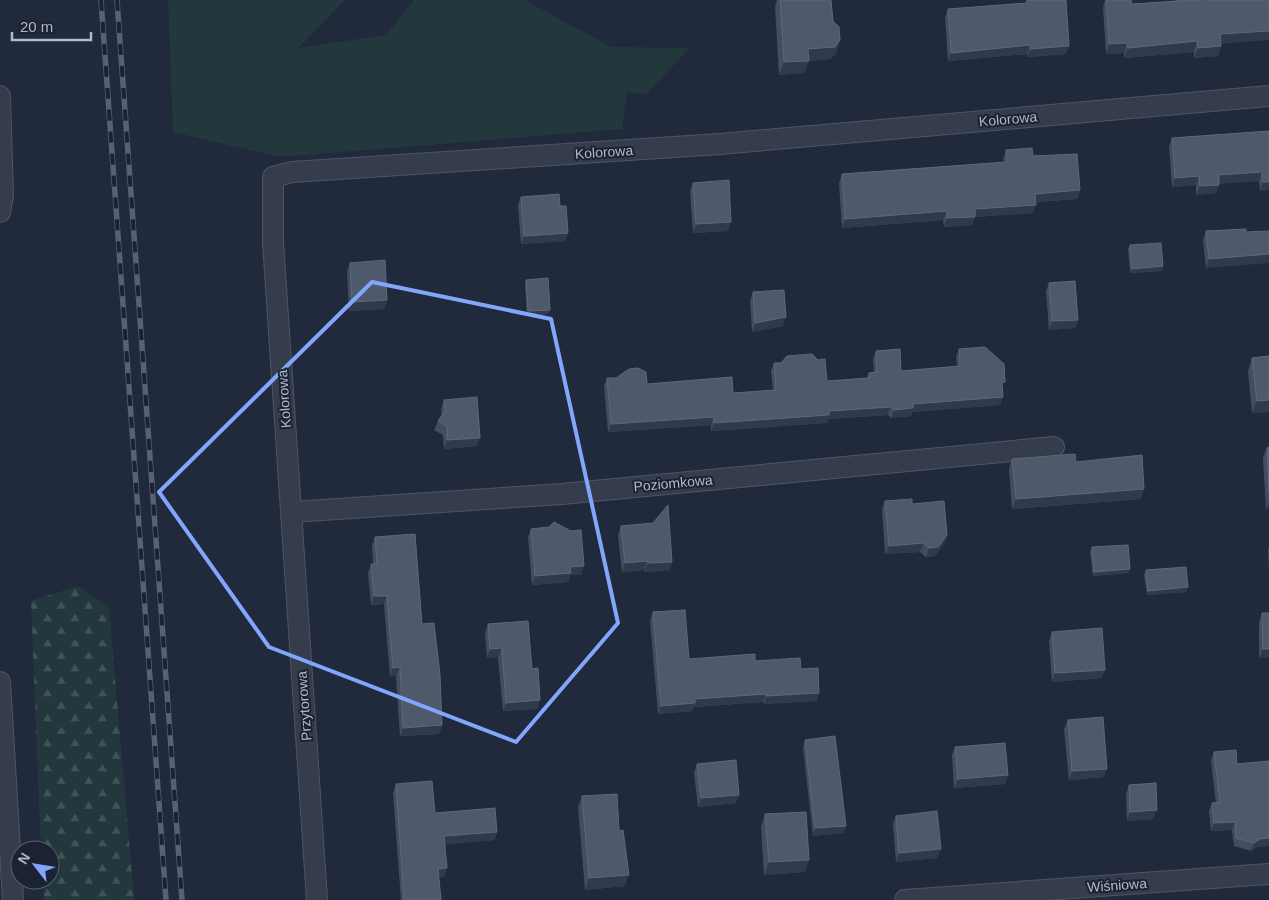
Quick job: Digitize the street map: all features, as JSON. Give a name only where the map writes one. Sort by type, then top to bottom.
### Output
[{"type":"street","points":[[0,96],[3,195],[0,212]]},
{"type":"street","name":"Kolorowa","points":[[292,512],[273,242],[273,177],[292,172],[720,144],[1269,96]]},
{"type":"street","name":"Poziomkowa","points":[[292,512],[562,494],[1054,446]]},
{"type":"street","name":"Przytorowa","points":[[292,512],[317,900]]},
{"type":"street","points":[[0,682],[3,799],[13,900]]},
{"type":"street","name":"Wiśniowa","points":[[905,900],[1269,874]]},
{"type":"highlighted area","points":[[372,282],[551,319],[618,623],[516,742],[269,647],[159,492]]},
{"type":"green space","points":[[168,0],[345,0],[298,48],[386,35],[414,0],[525,0],[611,47],[690,48],[646,94],[627,92],[622,129],[279,157],[173,132]]},
{"type":"green space","points":[[78,586],[109,607],[134,900],[44,900],[44,890],[60,890],[60,840],[41,840],[31,601]]},
{"type":"building","points":[[780,0],[831,0],[833,21],[839,27],[840,40],[835,47],[808,49],[809,61],[784,62]]},
{"type":"building","points":[[1027,0],[1066,0],[1069,46],[1030,49],[1030,45],[951,53],[948,9],[1027,3]]},
{"type":"building","points":[[1106,0],[1131,0],[1132,4],[1178,0],[1269,0],[1269,31],[1220,34],[1221,46],[1198,48],[1197,41],[1128,48],[1127,43],[1109,44]]},
{"type":"building","points":[[1269,131],[1269,182],[1263,182],[1262,172],[1219,175],[1219,185],[1200,186],[1199,176],[1175,178],[1172,138]]},
{"type":"building","points":[[1032,148],[1033,156],[1077,154],[1080,190],[1035,194],[1036,205],[975,209],[975,217],[947,218],[947,211],[845,219],[842,174],[1007,162],[1006,150]]},
{"type":"building","points":[[729,180],[731,222],[696,224],[693,183]]},
{"type":"building","points":[[559,194],[560,206],[566,206],[568,233],[524,236],[521,197]]},
{"type":"building","points":[[1246,229],[1246,232],[1269,231],[1269,254],[1209,259],[1206,231]]},
{"type":"building","points":[[1161,243],[1163,266],[1132,269],[1130,245]]},
{"type":"building","points":[[385,260],[387,300],[352,302],[350,263]]},
{"type":"building","points":[[548,278],[550,310],[528,311],[526,280]]},
{"type":"building","points":[[1075,281],[1078,320],[1052,321],[1049,283]]},
{"type":"building","points":[[784,290],[786,317],[755,323],[753,292]]},
{"type":"building","points":[[985,347],[1004,364],[1005,382],[1002,383],[1003,397],[913,404],[913,408],[894,410],[891,407],[829,411],[829,415],[714,423],[714,417],[611,424],[607,378],[616,378],[629,369],[638,368],[646,372],[647,384],[732,377],[733,393],[776,390],[774,363],[781,363],[787,356],[812,354],[818,360],[825,359],[827,381],[869,378],[869,373],[877,372],[876,351],[900,349],[901,371],[960,366],[959,349]]},
{"type":"building","points":[[1269,356],[1269,400],[1257,401],[1252,358]]},
{"type":"building","points":[[477,397],[480,438],[447,440],[447,426],[438,421],[445,411],[444,400]]},
{"type":"building","points":[[1269,447],[1269,491],[1267,448]]},
{"type":"building","points":[[1075,454],[1076,462],[1142,455],[1144,489],[1016,499],[1012,459]]},
{"type":"building","points":[[912,499],[912,504],[944,501],[947,535],[938,547],[929,548],[924,543],[889,546],[885,501]]},
{"type":"building","points":[[668,505],[672,562],[648,563],[647,561],[625,563],[621,526],[653,523]]},
{"type":"building","points":[[554,522],[571,531],[581,530],[584,566],[570,567],[571,573],[535,576],[531,529],[549,527]]},
{"type":"building","points":[[415,534],[422,624],[434,623],[440,675],[442,725],[403,728],[400,667],[393,668],[387,596],[374,596],[371,564],[377,564],[375,537]]},
{"type":"building","points":[[1128,545],[1130,569],[1094,572],[1092,547]]},
{"type":"building","points":[[1186,567],[1188,587],[1148,591],[1146,570]]},
{"type":"building","points":[[685,610],[689,659],[755,654],[755,661],[800,658],[801,669],[818,668],[819,693],[766,696],[766,694],[695,699],[695,703],[661,706],[653,612]]},
{"type":"building","points":[[1262,613],[1269,613],[1269,649],[1263,649]]},
{"type":"building","points":[[528,621],[532,669],[538,668],[540,700],[506,703],[502,648],[490,649],[488,624]]},
{"type":"building","points":[[1102,628],[1105,670],[1055,673],[1052,632]]},
{"type":"building","points":[[1103,717],[1107,769],[1072,771],[1068,720]]},
{"type":"building","points":[[835,736],[846,826],[815,828],[805,740]]},
{"type":"building","points":[[1005,743],[1008,775],[958,779],[955,747]]},
{"type":"building","points":[[1236,750],[1237,764],[1269,761],[1269,838],[1260,839],[1254,843],[1236,838],[1235,822],[1214,823],[1212,803],[1220,802],[1214,752]]},
{"type":"building","points":[[736,760],[739,795],[701,798],[697,764]]},
{"type":"building","points":[[432,781],[435,813],[495,808],[497,832],[444,836],[447,868],[438,869],[441,900],[404,900],[396,784]]},
{"type":"building","points":[[1156,783],[1157,810],[1130,812],[1129,785]]},
{"type":"building","points":[[617,794],[619,831],[623,830],[629,875],[589,878],[582,796]]},
{"type":"building","points":[[937,811],[941,849],[899,853],[896,816]]},
{"type":"building","points":[[806,812],[809,860],[769,862],[765,814]]},
{"type":"railway","points":[[101,0],[166,900]]},
{"type":"railway","points":[[117,0],[182,900]]}]
